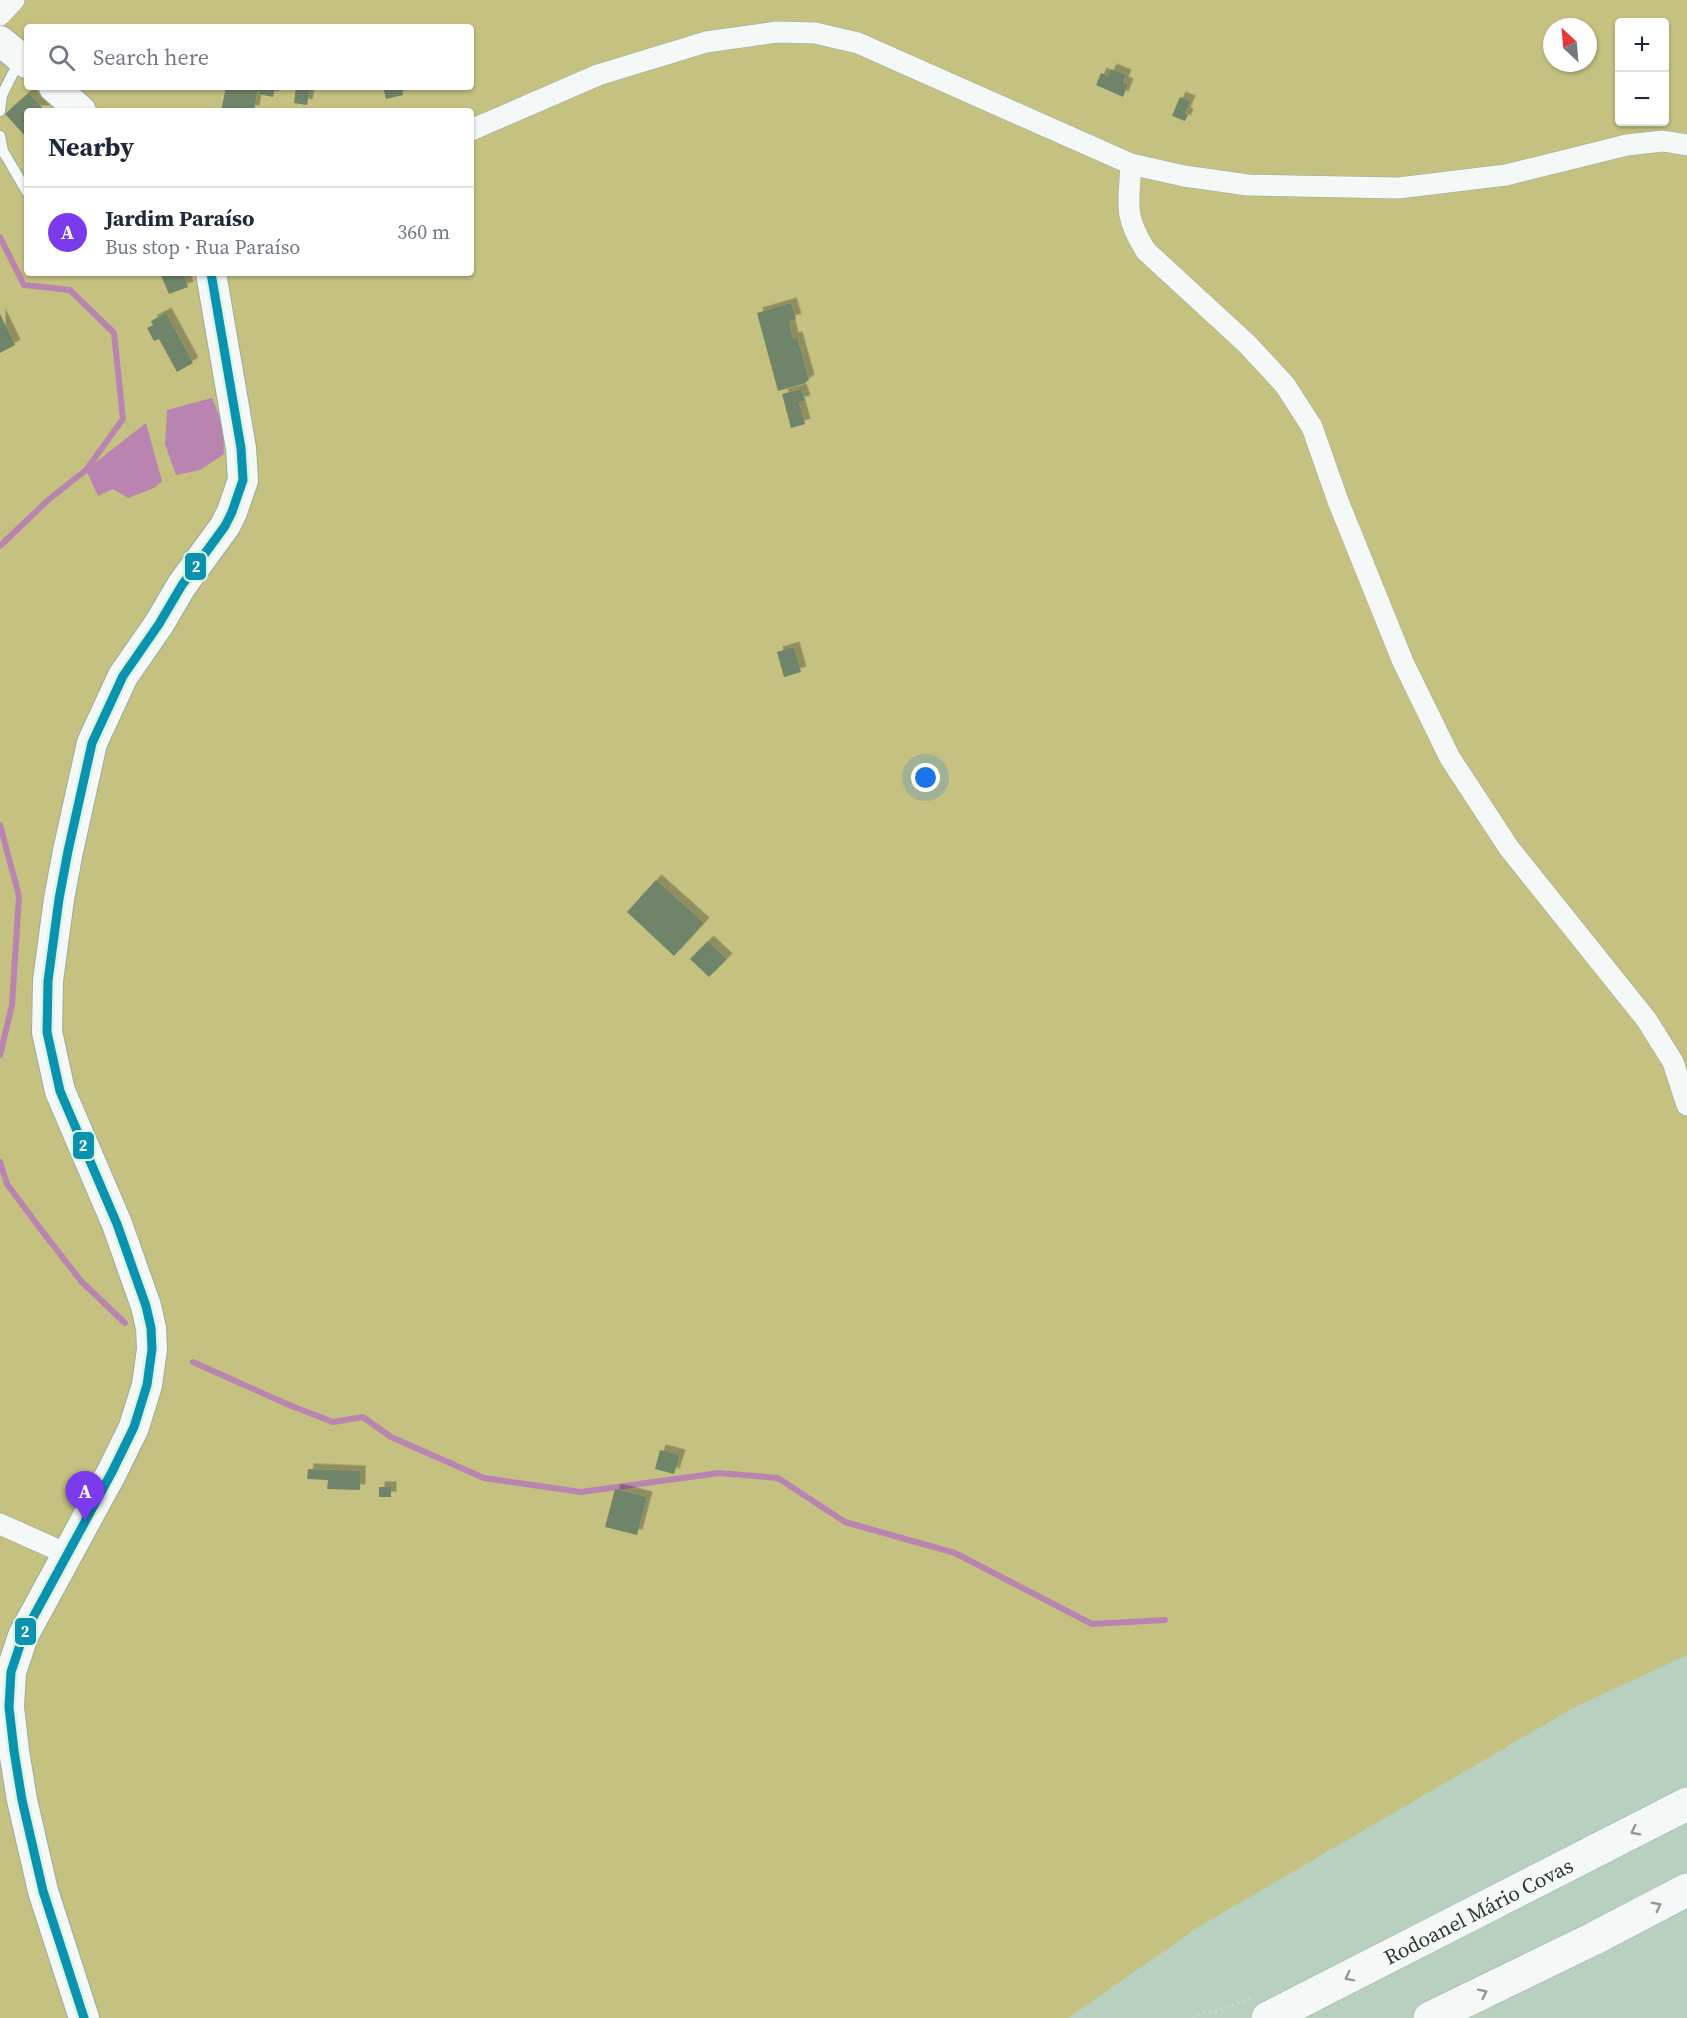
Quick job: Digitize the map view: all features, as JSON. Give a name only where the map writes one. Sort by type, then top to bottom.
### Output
[{"type":"highway","name":"Rodoanel Mário Covas","points":[[1268,2018],[1687,1804]]},
{"type":"highway","points":[[1430,2018],[1593,1939],[1687,1890]]},
{"type":"main road","points":[[57,90],[78,108]]},
{"type":"main road","points":[[84,2018],[43,1891],[22,1800],[9,1707],[11,1672],[23,1636],[112,1472],[136,1420],[147,1385],[152,1349],[151,1328],[146,1306],[117,1224],[60,1091],[47,1032],[48,981],[66,860],[92,743],[123,676],[159,624],[182,585],[225,526],[243,480],[241,448],[212,276]]},
{"type":"street","points":[[0,15],[14,0]]},
{"type":"street","points":[[474,129],[598,75],[706,42],[777,32],[815,33],[858,43],[1131,164],[1184,176],[1248,185],[1398,188],[1506,174],[1627,145],[1663,141],[1687,145]]},
{"type":"street","points":[[1131,164],[1128,213],[1134,233],[1152,257],[1247,344],[1285,385],[1312,427],[1338,501],[1403,662],[1450,758],[1509,848],[1646,1019],[1673,1062],[1687,1105]]},
{"type":"street","points":[[0,1524],[67,1554]]},
{"type":"lane","points":[[0,111],[2,95],[16,54]]},
{"type":"lane","points":[[0,136],[3,151],[24,187]]},
{"type":"shaded area","points":[[0,0],[1687,0],[1687,1655],[1573,1708],[1200,1926],[1068,2018],[0,2018]]},
{"type":"shaded area","points":[[212,398],[223,425],[224,454],[200,470],[176,475],[165,444],[167,410]]},
{"type":"shaded area","points":[[146,423],[162,481],[154,488],[128,498],[113,489],[98,496],[86,470]]},
{"type":"building","points":[[1111,69],[1126,75],[1123,82],[1128,84],[1123,97],[1096,85],[1101,73],[1108,76]]},
{"type":"building","points":[[225,90],[258,90],[254,108],[222,108]]},
{"type":"building","points":[[260,90],[274,90],[273,97],[259,94]]},
{"type":"building","points":[[296,90],[310,90],[307,105],[294,103]]},
{"type":"building","points":[[384,90],[402,90],[403,95],[386,99]]},
{"type":"building","points":[[29,93],[42,108],[24,108],[24,135],[5,114]]},
{"type":"building","points":[[1180,97],[1190,101],[1185,113],[1188,115],[1185,121],[1172,116]]},
{"type":"building","points":[[161,276],[184,276],[188,287],[169,294]]},
{"type":"building","points":[[791,303],[796,319],[789,321],[793,338],[797,337],[809,380],[806,383],[778,391],[757,313]]},
{"type":"building","points":[[166,313],[193,363],[177,372],[159,339],[154,341],[147,328],[153,325],[151,321]]},
{"type":"building","points":[[0,314],[15,345],[0,353]]},
{"type":"building","points":[[801,389],[805,401],[799,402],[805,424],[791,428],[782,394]]},
{"type":"building","points":[[794,647],[801,672],[784,677],[777,652]]},
{"type":"building","points":[[656,880],[704,923],[674,956],[627,912]]},
{"type":"building","points":[[708,941],[727,959],[709,977],[690,959]]},
{"type":"building","points":[[660,1450],[680,1455],[674,1474],[655,1469]]},
{"type":"building","points":[[308,1469],[360,1471],[360,1490],[327,1489],[328,1480],[307,1479]]},
{"type":"building","points":[[379,1487],[391,1487],[391,1497],[379,1497]]},
{"type":"building","points":[[615,1489],[647,1497],[637,1535],[605,1527]]},
{"type":"waterway","points":[[0,237],[24,285],[70,290],[114,333],[123,419],[86,470],[47,501],[0,546]]},
{"type":"waterway","points":[[0,825],[19,896],[12,1005],[0,1055]]},
{"type":"waterway","points":[[0,1162],[7,1184],[39,1227],[81,1281],[125,1323]]},
{"type":"waterway","points":[[193,1362],[333,1422],[363,1417],[391,1437],[484,1478],[581,1492],[719,1473],[778,1478],[845,1522],[955,1553],[1092,1624],[1165,1620]]},
{"type":"transit line","name":"2","points":[[84,2018],[43,1891],[22,1800],[9,1707],[11,1672],[23,1636],[134,1427],[147,1385],[152,1349],[151,1328],[146,1306],[117,1224],[60,1091],[47,1032],[48,981],[59,899],[92,743],[123,676],[159,624],[182,585],[225,526],[243,480],[241,448],[212,276]]},
{"type":"place","name":"Jardim Paraíso","points":[[85,1521]]}]
